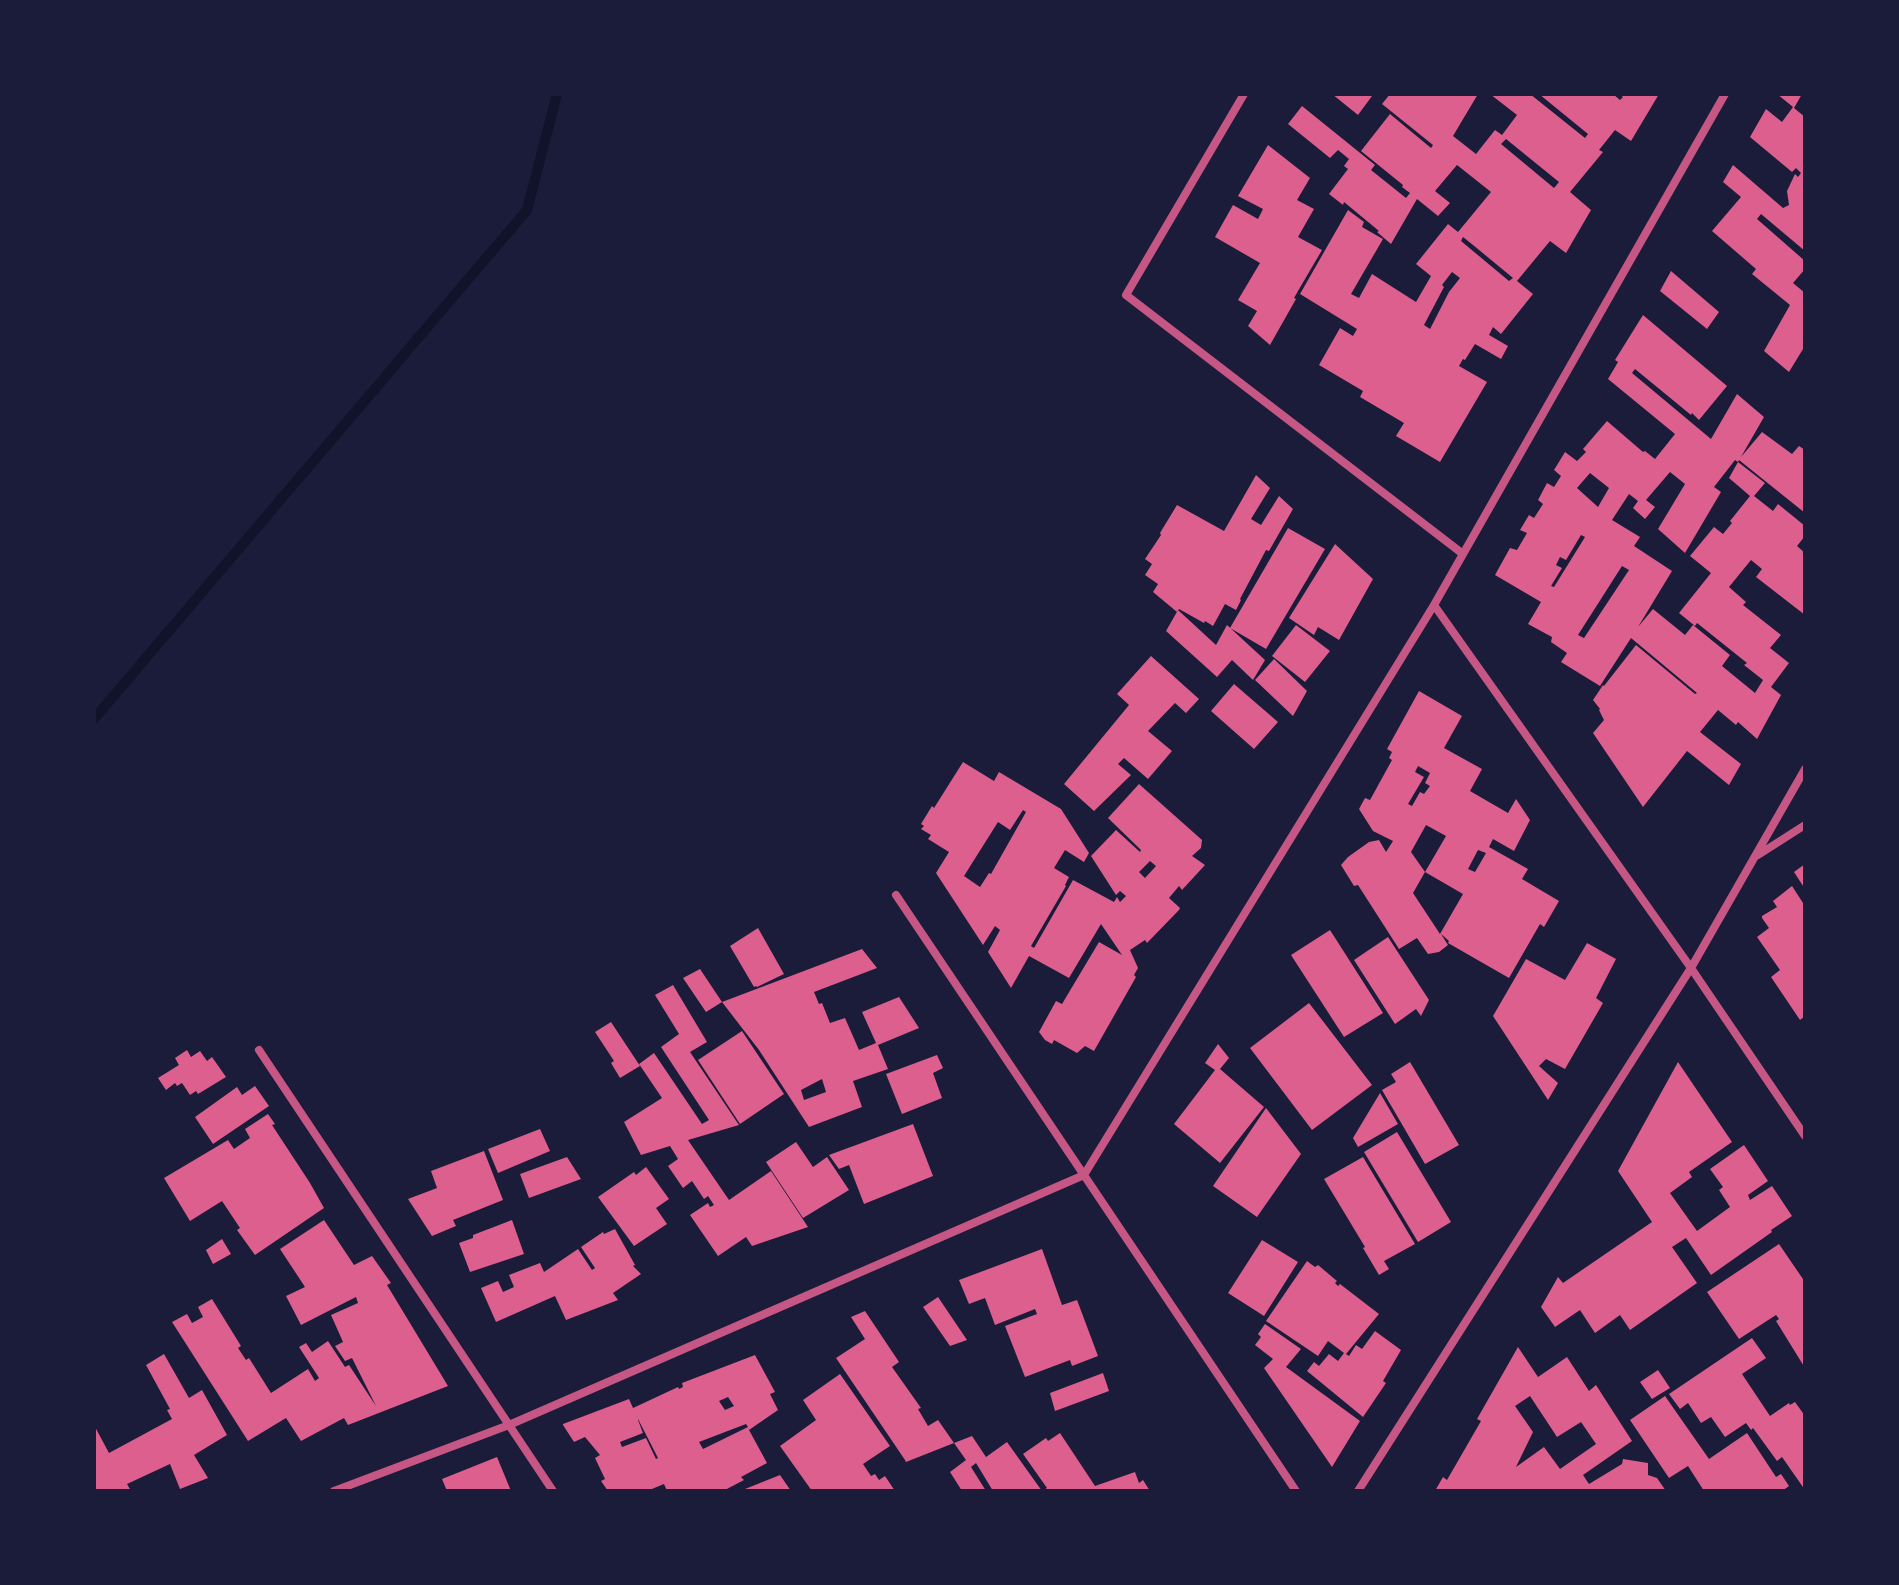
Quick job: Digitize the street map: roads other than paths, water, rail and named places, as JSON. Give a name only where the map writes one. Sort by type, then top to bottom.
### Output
[{"type":"street","points":[[1244,94],[1126,295],[1463,554]]},
{"type":"street","points":[[334,1491],[509,1425],[1084,1175],[1434,605],[1725,94]]},
{"type":"street","points":[[1434,605],[1691,968],[1805,1136]]},
{"type":"street","points":[[1358,1491],[1691,968],[1805,769]]},
{"type":"street","points":[[1756,857],[1805,825]]},
{"type":"street","points":[[896,895],[1296,1491]]},
{"type":"street","points":[[259,1050],[553,1491]]},
{"type":"waterway","points":[[94,719],[527,210],[557,94]]}]
